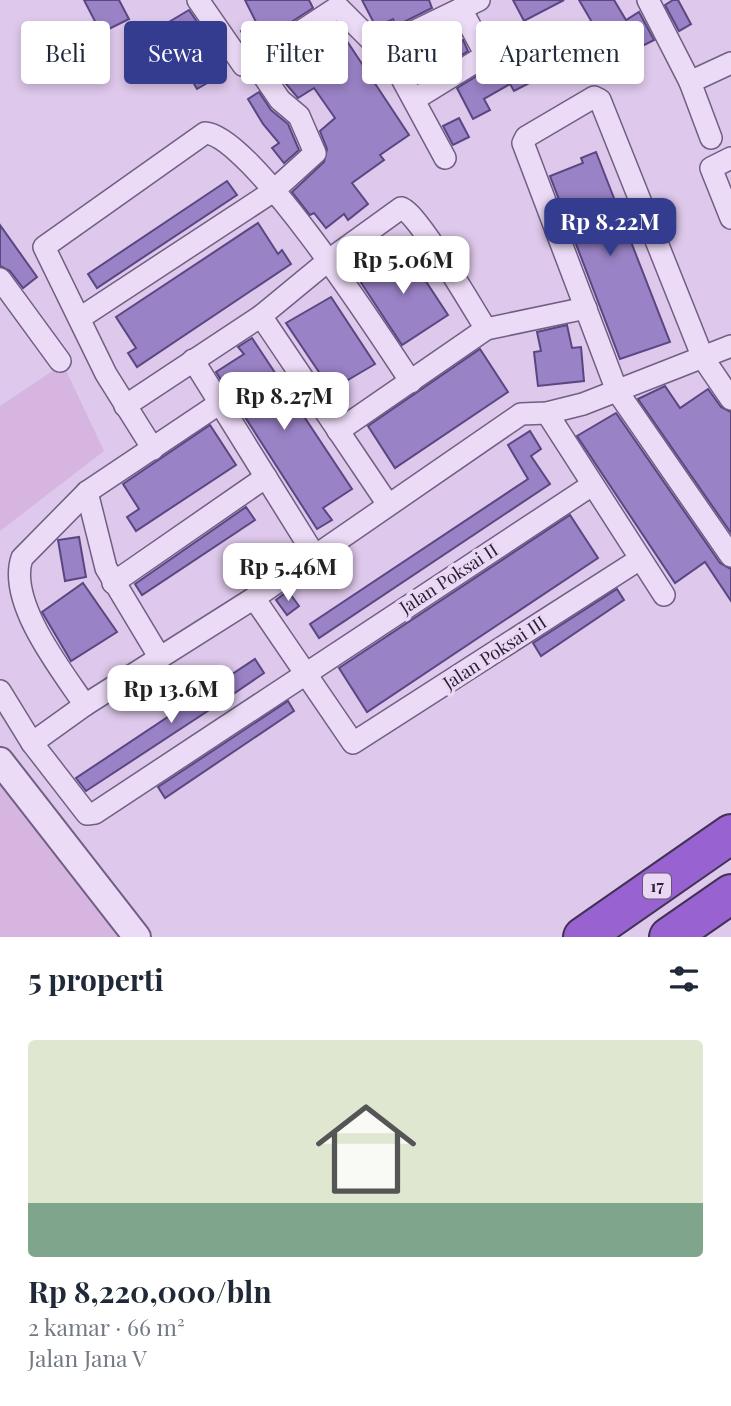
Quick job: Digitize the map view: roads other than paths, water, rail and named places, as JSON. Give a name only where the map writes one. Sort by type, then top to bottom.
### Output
[{"type":"highway","name":"17","points":[[583,937],[731,834]]},
{"type":"highway","points":[[669,937],[731,894]]},
{"type":"street","points":[[198,0],[241,64]]},
{"type":"street","points":[[648,0],[690,82],[711,138]]},
{"type":"street","points":[[312,21],[336,4],[362,32]]},
{"type":"street","points":[[415,99],[483,57],[470,5],[437,21]]},
{"type":"street","points":[[690,82],[731,63]]},
{"type":"street","points":[[80,318],[272,192],[315,153],[299,116],[280,100],[269,84]]},
{"type":"street","points":[[406,84],[445,158]]},
{"type":"street","points":[[731,399],[703,358],[597,97],[526,137],[523,143],[617,391],[731,556]]},
{"type":"street","points":[[153,449],[125,406],[44,247],[202,135],[212,133],[243,156],[329,260],[411,382]]},
{"type":"street","points":[[731,158],[711,168],[731,218]]},
{"type":"street","points":[[125,406],[261,316],[329,260],[401,208],[406,208],[486,329]]},
{"type":"street","points":[[0,279],[60,361]]},
{"type":"street","points":[[338,430],[486,329],[586,308]]},
{"type":"street","points":[[261,316],[387,503]]},
{"type":"street","points":[[0,691],[32,743],[85,705],[254,598],[387,503],[521,414],[565,410],[731,346]]},
{"type":"street","points":[[193,360],[315,556]]},
{"type":"street","points":[[85,705],[46,648],[24,605],[20,563],[25,554],[87,492],[220,403]]},
{"type":"street","points":[[547,413],[664,595]]},
{"type":"street","points":[[113,583],[266,477]]},
{"type":"street","name":"Jalan Poksai II","points":[[32,743],[87,814],[91,815],[592,485]]},
{"type":"street","points":[[87,492],[106,568],[160,657]]},
{"type":"street","name":"Jalan Poksai III","points":[[305,672],[349,741],[358,742],[640,559]]},
{"type":"street","points":[[254,598],[305,672]]},
{"type":"street","points":[[0,761],[137,937]]}]
